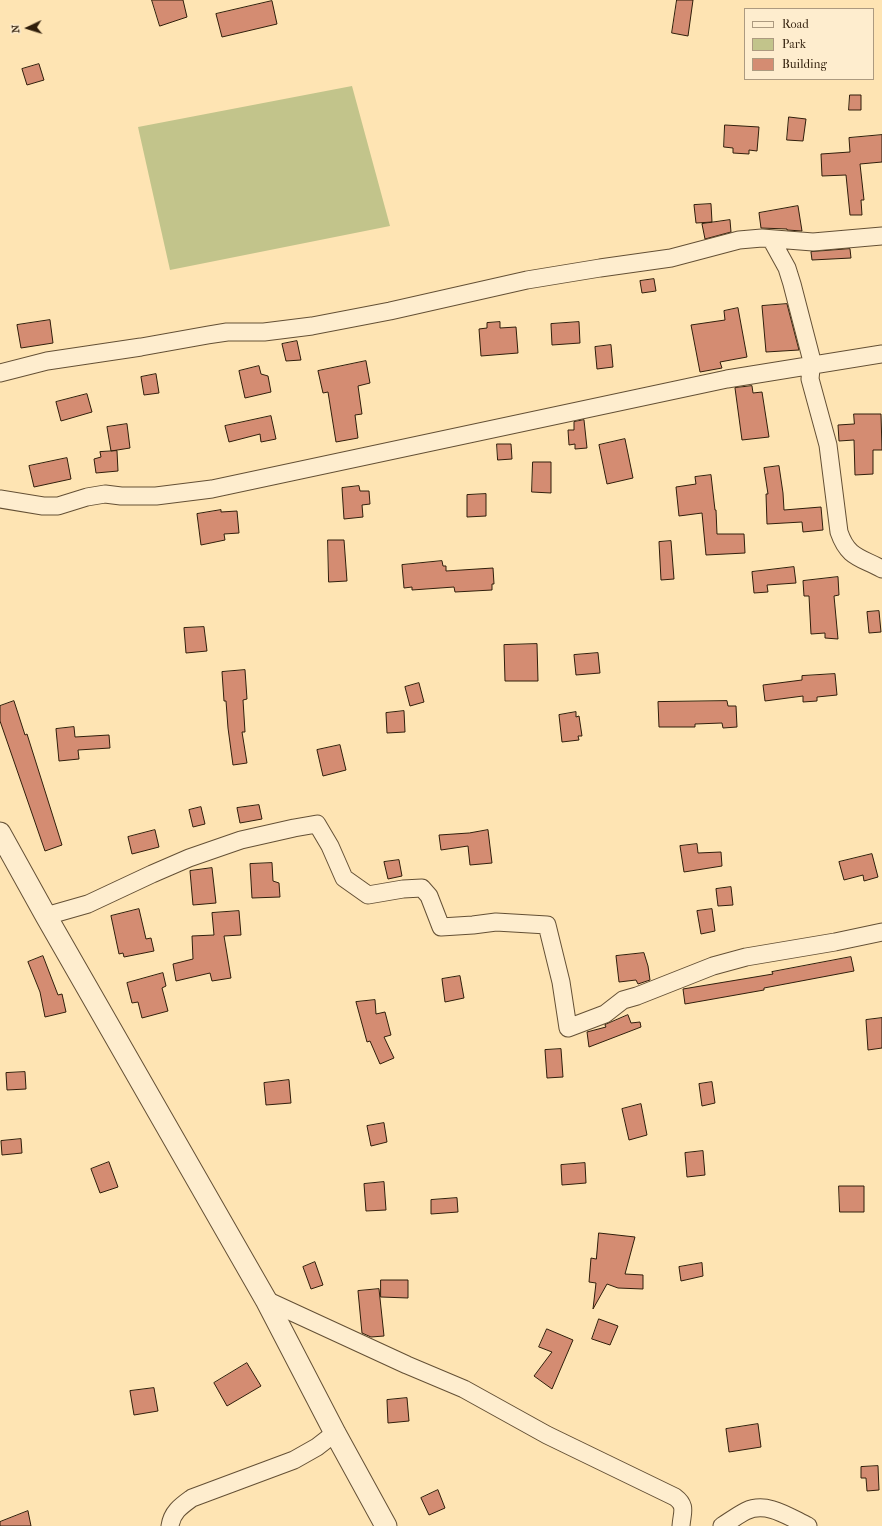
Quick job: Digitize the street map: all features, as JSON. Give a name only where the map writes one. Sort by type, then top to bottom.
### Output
[{"type":"street","points":[[0,373],[47,361],[227,332],[264,332],[312,326],[390,311],[527,280],[671,258],[739,240],[762,238],[813,242],[882,236]]},
{"type":"street","points":[[770,239],[787,268],[813,365],[810,378],[828,445],[839,532],[848,550],[857,557],[882,569]]},
{"type":"street","points":[[0,498],[43,506],[58,506],[87,497],[105,494],[121,496],[156,496],[212,489],[727,379],[882,354]]},
{"type":"street","points":[[46,916],[88,904],[176,864],[241,840],[317,824],[330,846],[344,878],[368,895],[403,889],[422,888],[429,896],[441,927],[496,922],[547,925],[560,982],[568,1028],[605,1014],[623,1000],[637,996],[713,966],[746,957],[835,942],[882,932]]},
{"type":"street","points":[[0,833],[266,1300],[335,1433],[386,1526]]},
{"type":"street","points":[[266,1300],[407,1365],[464,1389],[547,1435],[675,1496],[683,1506],[681,1526]]},
{"type":"street","points":[[170,1526],[171,1519],[180,1507],[192,1498],[294,1460],[317,1447],[335,1433]]},
{"type":"street","points":[[722,1526],[746,1511],[758,1507],[777,1511],[808,1526]]},
{"type":"green space","points":[[352,86],[390,226],[170,270],[138,127]]},
{"type":"building","points":[[152,0],[183,0],[187,17],[160,26]]},
{"type":"building","points":[[677,0],[693,0],[688,36],[672,33]]},
{"type":"building","points":[[272,1],[277,24],[222,37],[216,14]]},
{"type":"building","points":[[39,64],[44,80],[27,85],[22,69]]},
{"type":"building","points":[[850,95],[861,95],[861,110],[849,110]]},
{"type":"building","points":[[789,117],[806,119],[803,141],[787,140]]},
{"type":"building","points":[[725,125],[759,127],[757,151],[749,150],[749,154],[733,153],[733,148],[724,147]]},
{"type":"building","points":[[882,135],[882,162],[860,164],[864,200],[861,200],[862,215],[850,215],[846,175],[822,176],[821,154],[850,152],[849,138]]},
{"type":"building","points":[[711,204],[712,222],[696,223],[694,205]]},
{"type":"building","points":[[798,206],[802,231],[761,228],[759,213]]},
{"type":"building","points":[[730,220],[731,232],[705,239],[702,224]]},
{"type":"building","points":[[850,249],[851,258],[812,260],[811,252]]},
{"type":"building","points":[[654,279],[656,291],[642,293],[640,281]]},
{"type":"building","points":[[787,304],[799,350],[766,352],[762,306]]},
{"type":"building","points":[[738,308],[747,357],[720,362],[722,368],[700,372],[691,325],[725,320],[724,311]]},
{"type":"building","points":[[50,320],[53,343],[21,348],[17,325]]},
{"type":"building","points":[[500,322],[500,328],[516,327],[518,353],[481,356],[479,329],[487,328],[487,323]]},
{"type":"building","points":[[579,322],[580,343],[552,345],[551,324]]},
{"type":"building","points":[[297,341],[301,360],[286,361],[282,344]]},
{"type":"building","points":[[611,345],[613,367],[597,369],[595,347]]},
{"type":"building","points":[[366,361],[370,383],[358,386],[362,414],[355,415],[358,438],[336,442],[328,392],[323,393],[318,371]]},
{"type":"building","points":[[259,366],[261,374],[268,376],[271,392],[245,398],[239,371]]},
{"type":"building","points":[[156,374],[159,393],[144,395],[141,377]]},
{"type":"building","points":[[752,386],[753,393],[762,392],[769,437],[742,440],[735,388]]},
{"type":"building","points":[[87,394],[92,412],[61,421],[56,402]]},
{"type":"building","points":[[854,414],[881,414],[882,450],[873,450],[873,474],[855,475],[854,440],[839,441],[838,425],[854,424]]},
{"type":"building","points":[[271,416],[276,439],[261,442],[260,434],[229,442],[225,426]]},
{"type":"building","points":[[584,420],[587,448],[575,449],[575,444],[569,445],[568,430],[574,430],[574,422]]},
{"type":"building","points":[[127,424],[130,448],[111,451],[107,427]]},
{"type":"building","points":[[625,439],[633,478],[607,484],[599,445]]},
{"type":"building","points":[[497,444],[511,444],[512,459],[498,460]]},
{"type":"building","points":[[117,451],[118,471],[96,473],[94,459],[101,457],[100,452]]},
{"type":"building","points":[[67,458],[71,479],[34,487],[29,466]]},
{"type":"building","points":[[533,462],[551,462],[551,493],[532,492]]},
{"type":"building","points":[[779,466],[784,510],[821,507],[823,530],[803,532],[802,522],[767,524],[766,494],[768,494],[764,468]]},
{"type":"building","points":[[711,475],[716,510],[717,534],[744,534],[745,553],[706,555],[702,513],[679,516],[676,487],[696,484],[695,477]]},
{"type":"building","points":[[359,486],[360,491],[369,491],[370,504],[362,505],[363,517],[344,519],[342,488]]},
{"type":"building","points":[[486,494],[486,516],[467,517],[467,495]]},
{"type":"building","points":[[221,510],[221,512],[237,511],[239,533],[224,534],[225,540],[201,545],[197,514]]},
{"type":"building","points":[[328,540],[344,540],[347,581],[329,582]]},
{"type":"building","points":[[671,541],[674,579],[661,580],[659,542]]},
{"type":"building","points":[[442,561],[443,566],[446,566],[446,571],[493,568],[494,584],[492,584],[492,590],[455,592],[454,587],[412,590],[412,587],[404,588],[402,565]]},
{"type":"building","points":[[794,567],[796,583],[767,585],[768,592],[754,593],[752,572]]},
{"type":"building","points":[[838,577],[839,595],[834,596],[838,639],[825,638],[825,633],[811,634],[809,596],[804,596],[803,581]]},
{"type":"building","points":[[879,611],[881,632],[869,633],[867,612]]},
{"type":"building","points":[[204,627],[207,651],[186,653],[184,628]]},
{"type":"building","points":[[537,644],[538,681],[505,681],[504,645]]},
{"type":"building","points":[[598,653],[600,673],[576,675],[574,655]]},
{"type":"building","points":[[245,670],[247,699],[243,700],[245,732],[242,732],[247,763],[233,765],[226,701],[224,701],[222,672]]},
{"type":"building","points":[[835,674],[837,695],[817,697],[817,701],[803,702],[803,696],[765,701],[763,685],[802,680],[802,676]]},
{"type":"building","points":[[419,683],[424,702],[410,706],[405,687]]},
{"type":"building","points":[[14,701],[25,735],[27,734],[62,845],[45,851],[0,721],[0,706]]},
{"type":"building","points":[[727,701],[728,706],[736,706],[737,727],[723,728],[722,723],[695,724],[695,727],[659,727],[658,702]]},
{"type":"building","points":[[404,711],[405,732],[387,733],[386,713]]},
{"type":"building","points":[[576,712],[576,717],[579,716],[582,736],[578,736],[579,740],[562,742],[559,715]]},
{"type":"building","points":[[74,727],[75,737],[109,735],[110,748],[78,750],[79,759],[59,761],[56,729]]},
{"type":"building","points":[[340,745],[346,770],[323,776],[317,750]]},
{"type":"building","points":[[259,805],[262,819],[240,823],[237,808]]},
{"type":"building","points":[[201,807],[205,824],[193,827],[189,810]]},
{"type":"building","points":[[155,830],[159,847],[132,854],[128,837]]},
{"type":"building","points":[[488,830],[492,863],[470,865],[468,846],[441,850],[439,835]]},
{"type":"building","points":[[697,844],[698,853],[721,852],[722,866],[684,872],[680,846]]},
{"type":"building","points":[[872,854],[878,877],[864,881],[863,875],[844,880],[839,862]]},
{"type":"building","points":[[399,860],[402,876],[388,879],[384,862]]},
{"type":"building","points":[[272,863],[273,881],[279,883],[280,897],[252,898],[250,864]]},
{"type":"building","points":[[212,868],[216,903],[193,905],[190,871]]},
{"type":"building","points":[[731,887],[733,905],[718,906],[716,889]]},
{"type":"building","points":[[139,909],[146,939],[151,938],[154,951],[124,957],[123,953],[119,954],[111,916]]},
{"type":"building","points":[[712,909],[715,931],[701,934],[697,911]]},
{"type":"building","points":[[239,911],[241,935],[224,936],[231,978],[212,981],[210,973],[176,981],[173,964],[193,959],[192,936],[214,935],[212,913]]},
{"type":"building","points":[[644,953],[650,980],[638,984],[636,980],[619,982],[616,956]]},
{"type":"building","points":[[43,956],[58,995],[62,994],[66,1012],[45,1017],[40,992],[28,962]]},
{"type":"building","points":[[851,957],[854,971],[764,988],[764,990],[685,1004],[683,989],[773,974],[772,972]]},
{"type":"building","points":[[163,973],[166,986],[162,988],[168,1011],[142,1018],[138,1002],[132,1003],[127,983]]},
{"type":"building","points":[[460,976],[464,998],[445,1002],[442,979]]},
{"type":"building","points":[[375,1000],[376,1014],[385,1012],[391,1035],[384,1037],[394,1058],[380,1064],[370,1041],[367,1042],[356,1002]]},
{"type":"building","points":[[628,1015],[631,1023],[640,1022],[641,1027],[589,1047],[587,1032],[606,1027],[605,1025]]},
{"type":"building","points":[[882,1018],[882,1048],[868,1050],[866,1020]]},
{"type":"building","points":[[561,1049],[563,1077],[547,1078],[545,1050]]},
{"type":"building","points":[[25,1072],[26,1089],[7,1090],[6,1073]]},
{"type":"building","points":[[289,1080],[291,1103],[266,1105],[264,1083]]},
{"type":"building","points":[[712,1082],[715,1103],[702,1106],[699,1084]]},
{"type":"building","points":[[641,1104],[647,1135],[629,1140],[622,1109]]},
{"type":"building","points":[[384,1123],[387,1142],[371,1146],[367,1126]]},
{"type":"building","points":[[21,1139],[22,1153],[2,1155],[1,1141]]},
{"type":"building","points":[[703,1151],[705,1175],[687,1177],[685,1153]]},
{"type":"building","points":[[109,1162],[118,1187],[100,1193],[91,1169]]},
{"type":"building","points":[[585,1163],[586,1183],[562,1185],[561,1165]]},
{"type":"building","points":[[384,1182],[386,1210],[366,1211],[364,1184]]},
{"type":"building","points":[[839,1186],[864,1186],[864,1212],[840,1212]]},
{"type":"building","points":[[457,1198],[458,1212],[431,1214],[431,1200]]},
{"type":"building","points":[[599,1233],[635,1237],[625,1274],[643,1275],[643,1289],[618,1288],[607,1284],[593,1309],[596,1283],[589,1282],[591,1258],[596,1259]]},
{"type":"building","points":[[315,1262],[323,1285],[311,1289],[303,1267]]},
{"type":"building","points":[[702,1263],[703,1276],[681,1281],[679,1267]]},
{"type":"building","points":[[381,1280],[408,1280],[408,1298],[381,1297]]},
{"type":"building","points":[[379,1289],[384,1336],[371,1337],[362,1333],[358,1291]]},
{"type":"building","points":[[599,1319],[618,1326],[610,1345],[592,1339]]},
{"type":"building","points":[[547,1329],[573,1340],[552,1389],[534,1376],[552,1352],[539,1347]]},
{"type":"building","points":[[247,1363],[261,1386],[227,1406],[214,1383]]},
{"type":"building","points":[[154,1388],[158,1411],[134,1415],[130,1391]]},
{"type":"building","points":[[407,1398],[409,1421],[388,1423],[387,1400]]},
{"type":"building","points":[[758,1424],[761,1447],[729,1452],[726,1429]]},
{"type":"building","points":[[878,1466],[879,1490],[867,1491],[866,1478],[861,1478],[861,1467]]},
{"type":"building","points":[[438,1490],[445,1508],[429,1515],[421,1498]]},
{"type":"building","points":[[28,1511],[31,1526],[0,1526],[0,1522]]}]
